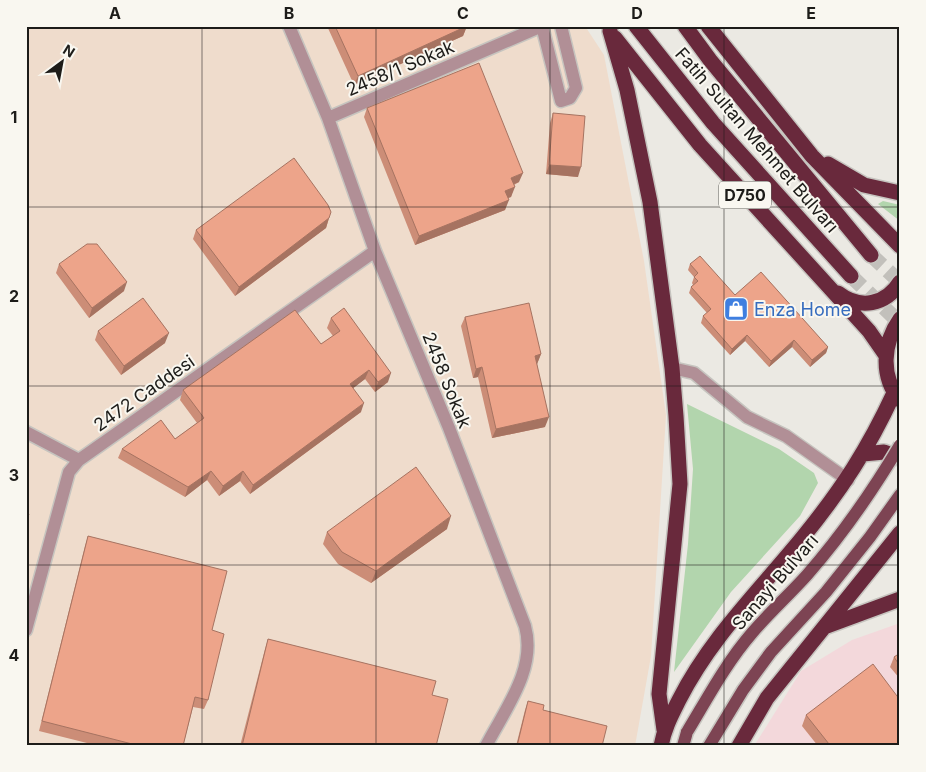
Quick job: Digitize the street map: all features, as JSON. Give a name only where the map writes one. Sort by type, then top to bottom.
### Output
[{"type":"highway","name":"Fatih Sultan Mehmet Bulvarı","points":[[636,26],[713,123],[851,276]]},
{"type":"highway","name":"Fatih Sultan Mehmet Bulvarı","points":[[685,26],[710,60],[871,255]]},
{"type":"highway","points":[[708,26],[812,156],[900,246]]},
{"type":"highway","points":[[608,29],[627,90],[650,202],[672,368],[680,484],[659,694],[664,730]]},
{"type":"highway","name":"D750","points":[[608,29],[700,145],[869,331],[885,354]]},
{"type":"highway","points":[[812,156],[864,185],[900,193]]},
{"type":"highway","points":[[878,224],[893,242],[900,256]]},
{"type":"highway","points":[[822,280],[843,296],[864,305],[882,301],[894,293],[900,282]]},
{"type":"highway","points":[[661,746],[664,730],[689,681],[733,617],[802,538],[848,480],[897,397],[887,374],[885,354],[891,331],[900,318]]},
{"type":"highway","points":[[863,454],[884,452],[900,458]]},
{"type":"highway","points":[[739,746],[767,698],[900,533]]},
{"type":"highway","points":[[825,626],[900,600]]},
{"type":"main road","name":"Sanayi Bulvarı","points":[[683,746],[687,732],[724,671],[751,634],[806,576],[851,521],[876,486],[900,446]]},
{"type":"main road","points":[[709,746],[743,690],[771,652],[826,592],[870,537],[900,494]]},
{"type":"street","name":"2458 Sokak","points":[[290,26],[328,118],[375,251],[449,428],[528,638],[529,655],[523,672],[486,746]]},
{"type":"street","name":"2458/1 Sokak","points":[[328,118],[542,26],[561,101],[570,98],[576,88],[561,26]]},
{"type":"street","name":"2472 Caddesi","points":[[26,630],[69,472],[80,460],[375,251]]},
{"type":"street","points":[[672,368],[694,373],[747,417],[786,436],[848,480]]},
{"type":"street","points":[[26,432],[80,460]]},
{"type":"shaded area","points":[[26,26],[585,26],[604,55],[644,261],[666,415],[651,656],[635,746],[26,746]]},
{"type":"shaded area","points":[[900,623],[900,746],[754,746],[801,671],[852,640]]},
{"type":"green space","points":[[883,201],[900,205],[900,221],[878,204]]},
{"type":"green space","points":[[687,404],[779,449],[814,473],[818,483],[800,516],[731,592],[674,672],[688,544],[693,469]]},
{"type":"building","points":[[335,26],[467,26],[358,76]]},
{"type":"building","points":[[479,63],[523,173],[511,178],[515,187],[505,191],[509,200],[419,236],[367,108]]},
{"type":"building","points":[[553,113],[585,116],[581,167],[549,165]]},
{"type":"building","points":[[294,158],[328,205],[331,212],[329,218],[239,287],[196,230]]},
{"type":"building","points":[[87,244],[97,244],[127,282],[92,308],[59,264]]},
{"type":"building","points":[[700,256],[735,295],[761,272],[828,347],[812,360],[794,340],[771,361],[747,335],[732,349],[703,316],[711,309],[691,287],[698,281],[694,277],[698,273],[690,264]]},
{"type":"building","points":[[143,298],[169,333],[124,366],[98,331]]},
{"type":"building","points":[[529,303],[541,354],[535,356],[549,417],[496,429],[482,367],[476,369],[465,317]]},
{"type":"building","points":[[344,308],[391,373],[378,382],[369,370],[350,384],[364,403],[253,485],[243,471],[223,486],[211,471],[188,487],[122,449],[161,420],[175,439],[204,418],[183,390],[295,310],[321,344],[340,331],[331,318]]},
{"type":"building","points":[[416,467],[451,516],[376,571],[342,552],[327,532]]},
{"type":"building","points":[[88,536],[227,571],[212,630],[224,634],[208,700],[195,697],[183,746],[140,746],[42,721]]},
{"type":"building","points":[[268,639],[436,681],[432,695],[448,699],[436,746],[242,746]]},
{"type":"building","points":[[900,653],[900,666],[894,657]]},
{"type":"building","points":[[873,664],[900,700],[900,746],[826,746],[829,744],[806,715]]},
{"type":"building","points":[[528,701],[544,705],[543,710],[607,726],[602,746],[517,746]]},
{"type":"tunnel","points":[[871,255],[900,282]]},
{"type":"tunnel","points":[[851,276],[900,323]]},
{"type":"place","name":"Enza Home","points":[[736,309]]}]
